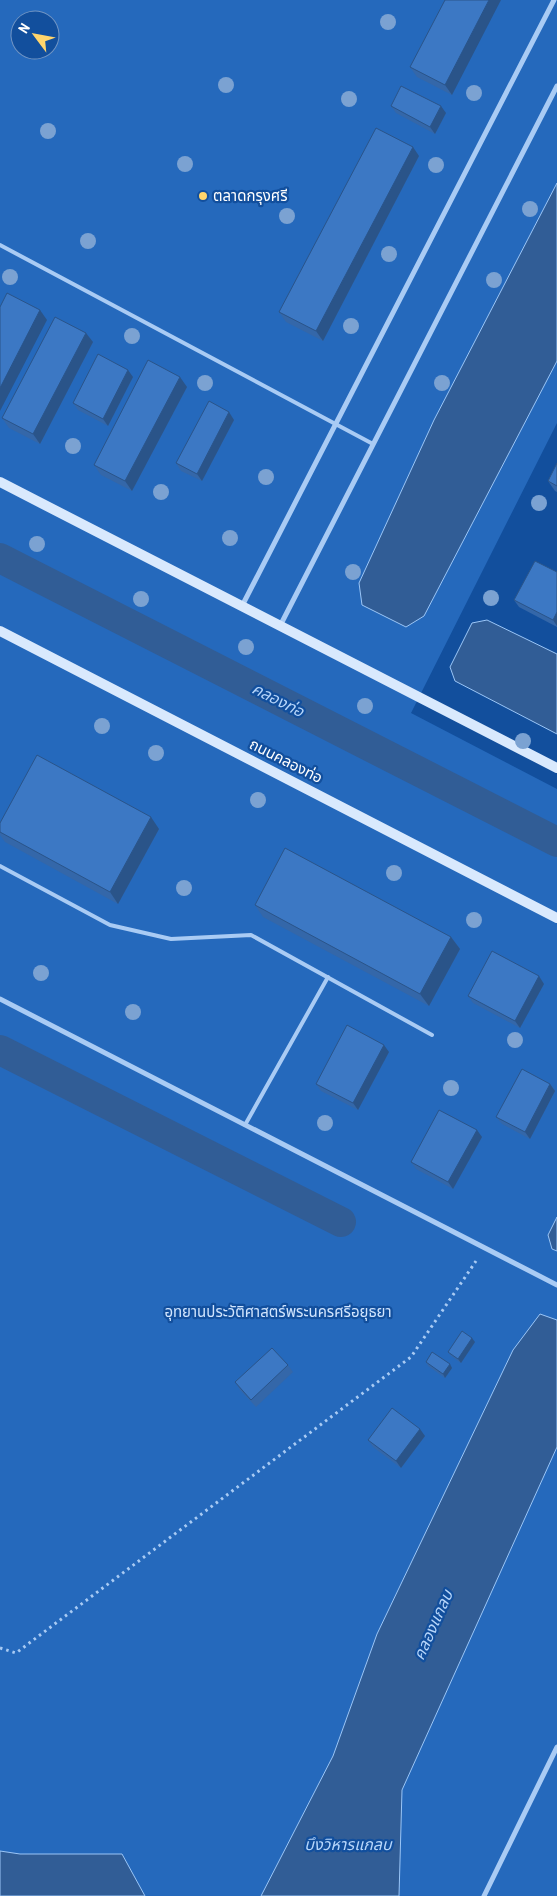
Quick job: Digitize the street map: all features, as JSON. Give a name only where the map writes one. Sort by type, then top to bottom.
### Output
[{"type":"street","points":[[241,606],[554,0]]},
{"type":"street","points":[[280,626],[557,86]]},
{"type":"street","points":[[0,482],[557,768]]},
{"type":"street","name":"ถนนคลองท่อ","points":[[0,631],[557,918]]},
{"type":"street","points":[[0,999],[557,1286]]},
{"type":"street","points":[[484,1896],[557,1747]]},
{"type":"lane","points":[[0,245],[373,444]]},
{"type":"lane","points":[[0,866],[110,925],[171,939],[251,934],[432,1035]]},
{"type":"lane","points":[[246,1125],[328,976]]},
{"type":"path","points":[[0,1648],[16,1653],[411,1357],[484,1248]]},
{"type":"green space","name":"อุทยานประวัติศาสตร์พระนครศรีอยุธยา","points":[[0,0],[557,0],[557,423],[411,713],[557,789],[557,1896],[0,1896]]},
{"type":"water","points":[[557,183],[557,361],[424,616],[406,627],[362,605],[359,583],[434,420]]},
{"type":"water","points":[[487,620],[557,654],[557,734],[455,681],[450,667],[472,623]]},
{"type":"water","points":[[557,1217],[557,1251],[552,1249],[548,1235]]},
{"type":"water","name":"บึงวิหารแกลบ","points":[[540,1314],[557,1320],[557,1447],[402,1790],[399,1896],[261,1896],[333,1756],[377,1634],[513,1350]]},
{"type":"water","points":[[0,1851],[20,1854],[122,1854],[145,1896],[0,1896]]},
{"type":"building","points":[[445,0],[489,0],[445,85],[410,67]]},
{"type":"building","points":[[401,86],[441,106],[430,127],[391,106]]},
{"type":"building","points":[[376,128],[413,147],[316,331],[279,312]]},
{"type":"building","points":[[7,293],[40,310],[0,388],[0,307]]},
{"type":"building","points":[[55,317],[86,333],[33,434],[2,418]]},
{"type":"building","points":[[98,354],[128,370],[103,419],[73,403]]},
{"type":"building","points":[[148,360],[180,377],[125,481],[94,465]]},
{"type":"building","points":[[209,401],[229,412],[197,474],[176,463]]},
{"type":"building","points":[[557,463],[557,486],[548,481]]},
{"type":"building","points":[[535,561],[557,572],[557,612],[553,620],[514,600]]},
{"type":"building","points":[[37,755],[151,817],[110,892],[0,832],[0,823]]},
{"type":"building","points":[[285,848],[451,937],[420,994],[255,905]]},
{"type":"building","points":[[492,951],[539,976],[515,1021],[468,996]]},
{"type":"building","points":[[347,1025],[384,1045],[353,1103],[316,1084]]},
{"type":"building","points":[[522,1069],[550,1084],[525,1132],[496,1117]]},
{"type":"building","points":[[439,1110],[477,1130],[448,1182],[411,1162]]},
{"type":"building","points":[[462,1331],[472,1338],[458,1359],[448,1352]]},
{"type":"building","points":[[272,1348],[288,1365],[251,1400],[235,1382]]},
{"type":"building","points":[[432,1352],[450,1364],[443,1374],[426,1362]]},
{"type":"building","points":[[392,1408],[420,1429],[396,1461],[368,1440]]},
{"type":"waterway","name":"คลองท่อ","points":[[0,558],[557,842]]},
{"type":"waterway","points":[[0,1050],[341,1222]]},
{"type":"place","name":"ตลาดกรุงศรี","points":[[203,196]]},
{"type":"water label","name":"คลองแกลบ","points":[[433,1625]]}]
